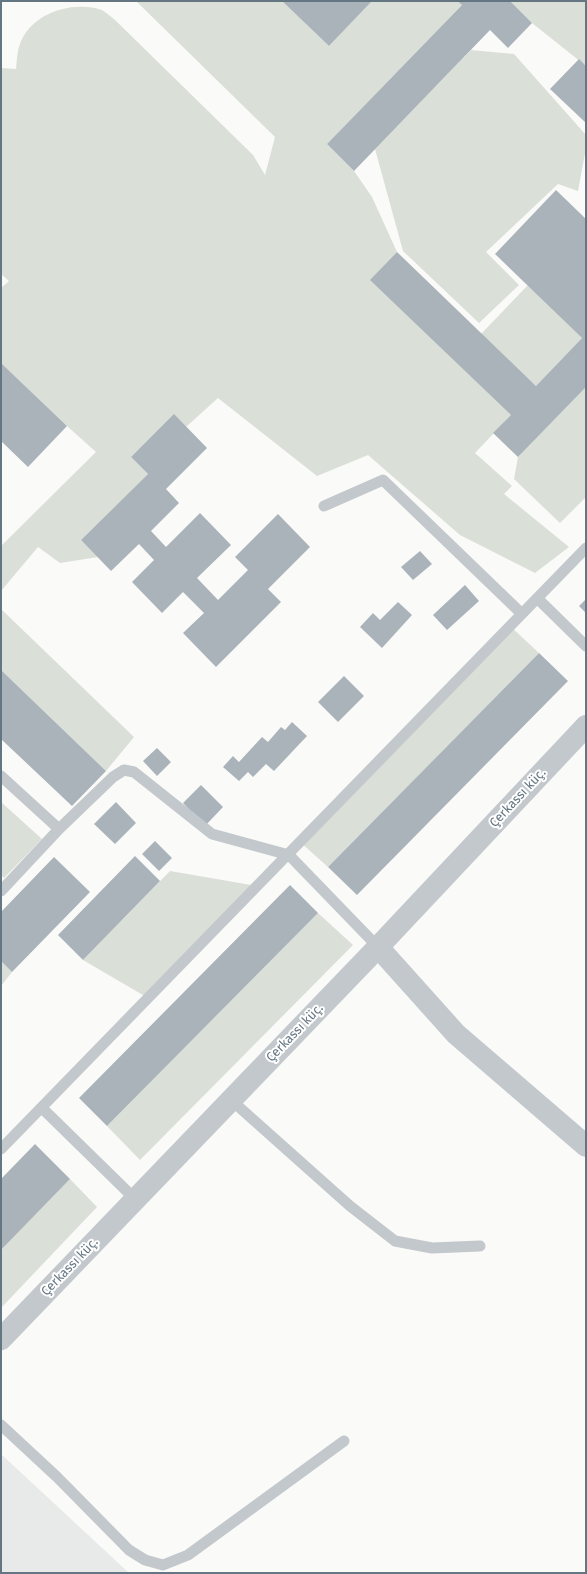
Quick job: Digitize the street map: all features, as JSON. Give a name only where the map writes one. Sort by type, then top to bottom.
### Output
[{"type":"street","name":"Çerkassı küç.","points":[[1,1339],[230,1099],[378,948],[586,726]]},
{"type":"street","points":[[378,948],[456,1034],[586,1146]]},
{"type":"lane","points":[[324,506],[382,480],[522,614]]},
{"type":"lane","points":[[1,1149],[289,855],[586,548]]},
{"type":"lane","points":[[537,598],[586,646]]},
{"type":"lane","points":[[1,891],[59,829],[113,777],[124,770],[134,772],[212,834],[289,855],[378,948]]},
{"type":"lane","points":[[1,776],[59,829]]},
{"type":"lane","points":[[230,1099],[350,1206],[395,1241],[432,1248],[480,1246]]},
{"type":"lane","points":[[42,1108],[135,1199]]},
{"type":"lane","points":[[1,1425],[57,1477],[130,1550],[145,1560],[163,1565],[188,1555],[344,1441]]},
{"type":"shaded area","points":[[136,1],[282,1],[329,46],[372,1],[457,1],[462,5],[327,144],[354,171],[372,197],[397,252],[371,280],[511,415],[475,453],[512,486],[504,494],[569,547],[535,573],[460,535],[368,455],[317,476],[218,398],[186,427],[174,415],[131,457],[148,474],[81,540],[98,557],[60,563],[38,547],[1,591],[1,546],[96,452],[1,363],[1,288],[9,281],[1,274],[1,68],[16,69],[19,47],[25,33],[33,24],[43,17],[66,8],[90,7],[102,10],[115,20],[253,155],[265,175],[275,137]]},
{"type":"shaded area","points":[[510,1],[586,1],[586,66],[532,23]]},
{"type":"shaded area","points":[[471,50],[514,54],[586,135],[586,148],[578,191],[558,184],[486,252],[519,285],[479,323],[403,251],[375,149]]},
{"type":"shaded area","points":[[528,285],[582,338],[536,386],[481,334]]},
{"type":"shaded area","points":[[586,387],[586,497],[560,523],[514,479],[518,457]]},
{"type":"shaded area","points":[[1,609],[134,737],[106,771],[1,670]]},
{"type":"shaded area","points":[[510,626],[539,653],[328,867],[300,842]]},
{"type":"shaded area","points":[[1,802],[42,839],[4,878],[1,875]]},
{"type":"shaded area","points":[[170,871],[257,886],[148,998],[83,960]]},
{"type":"shaded area","points":[[318,913],[353,945],[140,1160],[107,1126]]},
{"type":"shaded area","points":[[1,961],[12,972],[1,986]]},
{"type":"shaded area","points":[[70,1179],[97,1207],[1,1308],[1,1250]]},
{"type":"shaded area","points":[[1,1454],[129,1573],[1,1573]]},
{"type":"building","points":[[282,1],[372,1],[329,46]]},
{"type":"building","points":[[457,1],[510,1],[532,23],[508,48],[490,30],[354,171],[327,144],[462,5]]},
{"type":"building","points":[[579,59],[586,66],[586,123],[550,89]]},
{"type":"building","points":[[556,190],[586,219],[586,387],[518,457],[493,433],[511,415],[370,280],[397,252],[536,386],[582,338],[495,254]]},
{"type":"building","points":[[1,363],[67,426],[28,467],[1,441]]},
{"type":"building","points":[[174,414],[207,448],[166,489],[179,503],[151,531],[166,547],[200,513],[231,545],[197,578],[218,600],[248,570],[235,557],[278,514],[310,547],[268,589],[281,602],[216,667],[183,633],[204,613],[183,592],[162,613],[132,582],[154,560],[139,544],[111,571],[81,540],[148,474],[131,457]]},
{"type":"building","points":[[420,551],[432,564],[413,580],[401,567]]},
{"type":"building","points":[[465,585],[479,601],[447,630],[433,615]]},
{"type":"building","points":[[586,599],[586,613],[579,606]]},
{"type":"building","points":[[398,602],[412,615],[382,648],[360,627],[373,613],[380,620]]},
{"type":"building","points":[[539,653],[568,681],[357,895],[328,867]]},
{"type":"building","points":[[1,670],[106,771],[72,806],[1,739]]},
{"type":"building","points":[[344,676],[364,696],[338,722],[318,702]]},
{"type":"building","points":[[292,722],[307,736],[274,771],[266,764],[253,777],[248,772],[239,781],[223,767],[233,756],[239,762],[262,737],[268,742],[281,727],[285,730]]},
{"type":"building","points":[[157,748],[171,762],[157,776],[143,761]]},
{"type":"building","points":[[201,785],[223,807],[205,826],[183,803]]},
{"type":"building","points":[[116,802],[136,823],[115,844],[94,824]]},
{"type":"building","points":[[155,841],[172,858],[159,871],[142,854]]},
{"type":"building","points":[[135,856],[160,881],[83,960],[58,935]]},
{"type":"building","points":[[54,857],[90,892],[12,972],[1,961],[1,912]]},
{"type":"building","points":[[290,885],[318,913],[107,1126],[79,1098]]},
{"type":"building","points":[[35,1144],[70,1179],[1,1250],[1,1179]]}]
